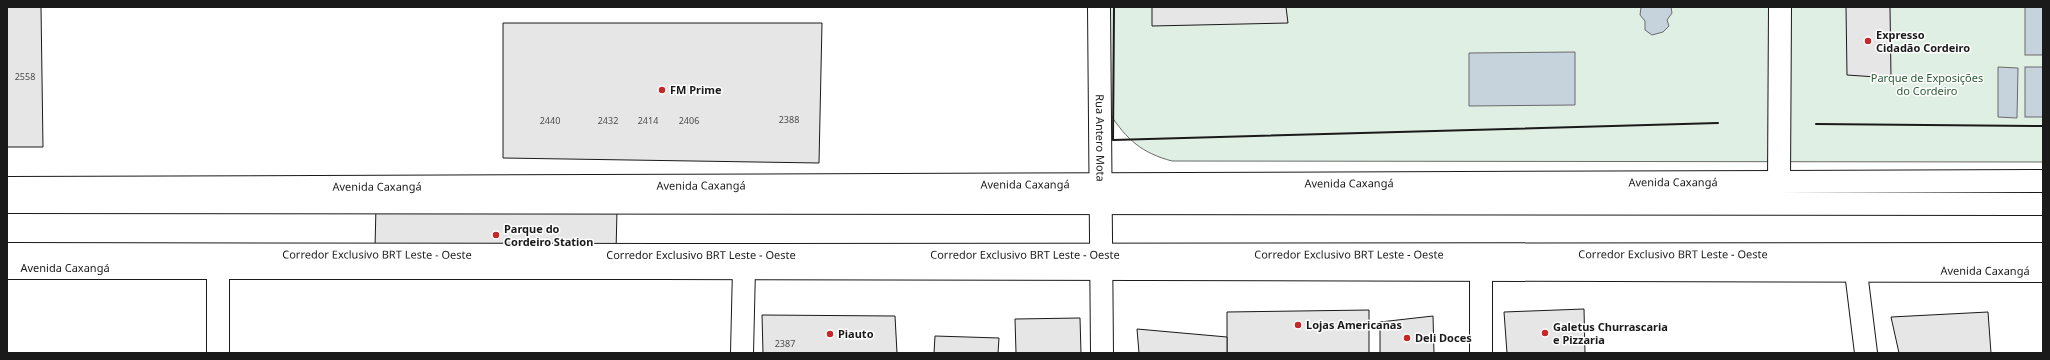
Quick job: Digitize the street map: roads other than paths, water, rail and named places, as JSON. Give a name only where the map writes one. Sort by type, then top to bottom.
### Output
[{"type":"main road","name":"Rua Antero Mota","points":[[1099,7],[1102,353]]},
{"type":"main road","points":[[1779,181],[1780,7]]},
{"type":"main road","name":"Avenida Caxangá","points":[[7,188],[1101,194],[1779,181],[2043,181]]},
{"type":"main road","points":[[7,202],[1101,194],[2043,204]]},
{"type":"main road","name":"Corredor Exclusivo BRT Leste - Oeste","points":[[7,254],[1102,262],[2043,254]]},
{"type":"main road","name":"Avenida Caxangá","points":[[7,268],[744,268],[1102,262],[1481,270],[2043,272]]},
{"type":"main road","points":[[218,268],[218,353]]},
{"type":"main road","points":[[742,353],[744,268]]},
{"type":"main road","points":[[1481,270],[1481,353]]},
{"type":"main road","points":[[1856,272],[1866,353]]},
{"type":"place","name":"Expresso Cidadão Cordeiro","points":[[1868,41]]},
{"type":"place","name":"FM Prime","points":[[662,90]]},
{"type":"place","name":"Parque do Cordeiro Station","points":[[496,235]]},
{"type":"place","name":"Lojas Americanas","points":[[1298,325]]},
{"type":"place","name":"Galetus Churrascaria e Pizzaria","points":[[1545,333]]},
{"type":"place","name":"Piauto","points":[[830,334]]},
{"type":"place","name":"Deli Doces","points":[[1407,338]]},
{"type":"park label","name":"Parque de Exposições do Cordeiro","points":[[1927,84]]}]
